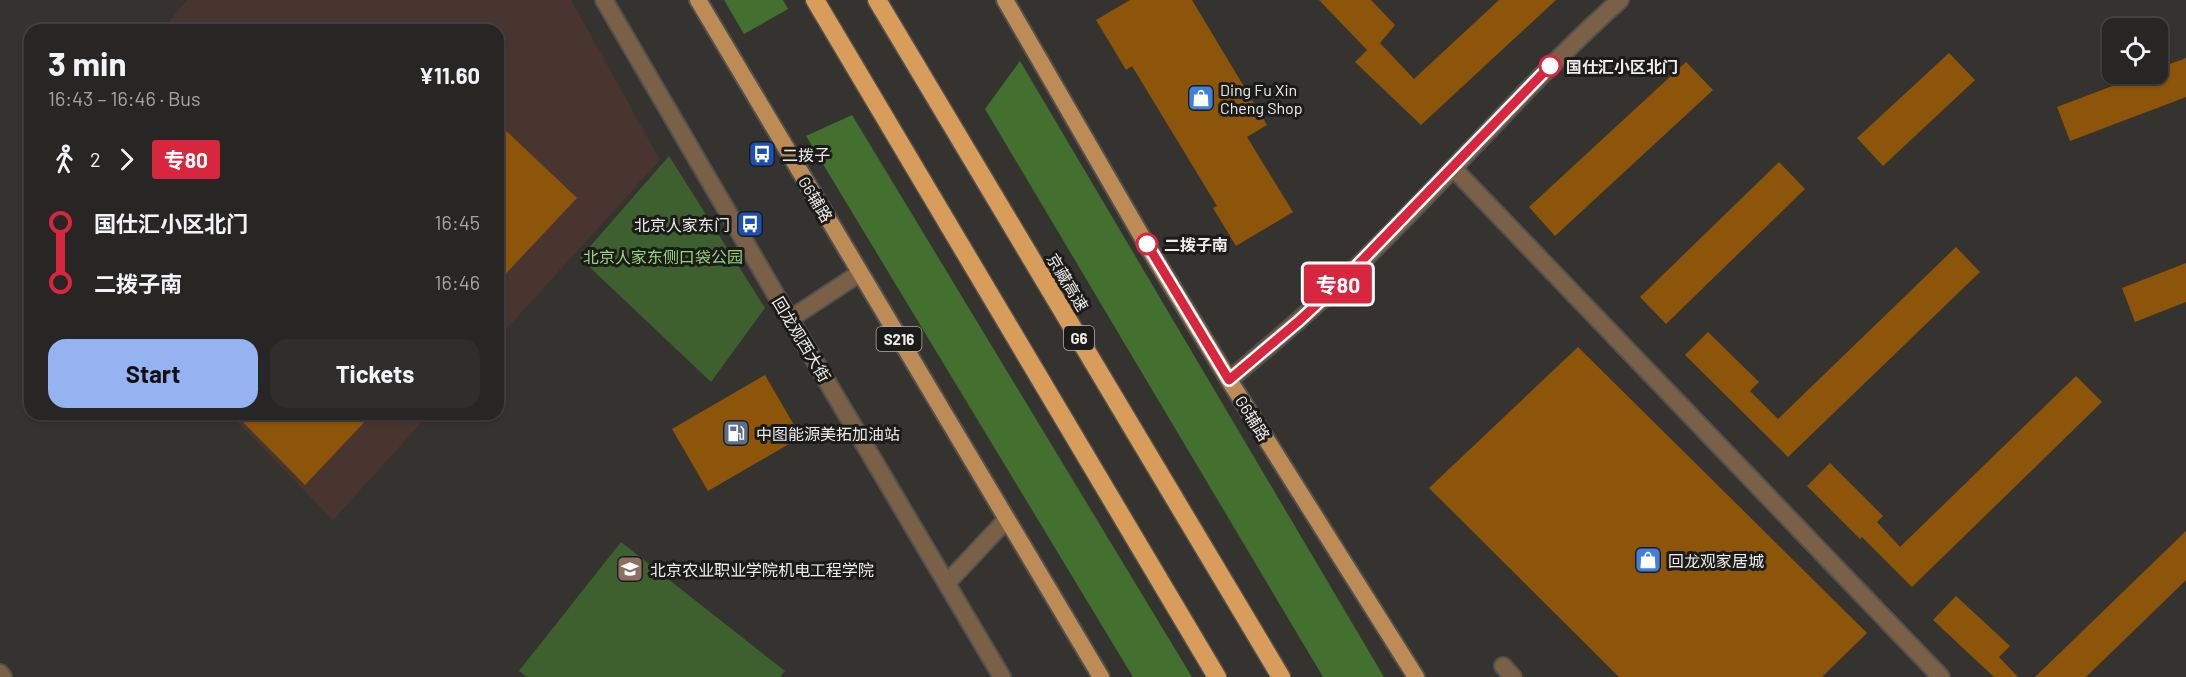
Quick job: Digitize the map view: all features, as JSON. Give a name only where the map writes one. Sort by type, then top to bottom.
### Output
[{"type":"highway","points":[[815,0],[1216,677]]},
{"type":"highway","name":"京藏高速","points":[[877,0],[1281,677]]},
{"type":"main road","name":"G6辅路","points":[[698,0],[1101,677]]},
{"type":"main road","name":"G6辅路","points":[[1005,0],[1145,242],[1416,677]]},
{"type":"street","name":"回龙观西大街","points":[[604,0],[1002,677]]},
{"type":"street","points":[[1229,380],[1300,320],[1346,277],[1553,64],[1620,0]]},
{"type":"street","points":[[1453,168],[1941,677]]},
{"type":"street","points":[[790,319],[860,273]]},
{"type":"street","points":[[947,583],[1007,519]]},
{"type":"street","points":[[0,673],[3,677]]},
{"type":"shaded area","points":[[187,0],[571,0],[660,160],[504,331],[504,24],[167,24]]},
{"type":"shaded area","points":[[236,420],[424,420],[333,520]]},
{"type":"green space","points":[[724,0],[783,0],[788,9],[744,34]]},
{"type":"green space","points":[[1020,61],[1384,677],[1323,677],[985,109]]},
{"type":"green space","points":[[852,115],[1192,677],[1133,677],[806,136]]},
{"type":"green space","name":"北京人家东侧口袋公园","points":[[669,156],[765,308],[711,382],[580,258]]},
{"type":"green space","points":[[621,542],[785,671],[780,677],[527,677],[519,671]]},
{"type":"building","name":"Ding Fu Xin Cheng Shop","points":[[1130,0],[1192,0],[1267,125],[1247,137],[1293,212],[1236,246],[1213,208],[1217,206],[1132,66],[1126,70],[1096,20]]},
{"type":"building","points":[[1319,0],[1371,0],[1395,25],[1380,43],[1414,79],[1499,0],[1556,0],[1421,125],[1355,62],[1367,50]]},
{"type":"building","points":[[1949,53],[1975,80],[1883,166],[1857,138]]},
{"type":"building","points":[[2186,58],[2186,97],[2070,141],[2057,107],[2118,84],[2168,84],[2168,65]]},
{"type":"building","points":[[1686,62],[1713,90],[1555,236],[1529,207]]},
{"type":"building","points":[[504,129],[577,198],[504,276]]},
{"type":"building","points":[[1779,162],[1805,189],[1666,324],[1640,297]]},
{"type":"building","points":[[1956,247],[1980,272],[1788,457],[1685,355],[1708,332],[1759,382],[1750,391],[1778,419]]},
{"type":"building","points":[[2186,263],[2186,302],[2135,322],[2122,288]]},
{"type":"building","name":"回龙观家居城","points":[[1578,347],[1867,633],[1822,677],[1619,677],[1429,488]]},
{"type":"building","name":"中图能源美拓加油站","points":[[765,375],[801,437],[708,491],[672,429]]},
{"type":"building","points":[[2076,376],[2102,402],[1912,587],[1807,486],[1830,463],[1883,516],[1877,522],[1900,547]]},
{"type":"building","points":[[241,420],[366,420],[305,485]]},
{"type":"building","points":[[2186,531],[2186,580],[2086,677],[2035,677]]},
{"type":"building","points":[[1956,596],[2010,646],[1999,657],[2018,677],[1994,677],[1933,620]]},
{"type":"bus line","name":"专80","points":[[1147,244],[1229,380],[1300,320],[1346,277],[1550,66]]},
{"type":"place","name":"国仕汇小区北门","points":[[1550,66]]},
{"type":"place","name":"Ding Fu Xin Cheng Shop","points":[[1201,98]]},
{"type":"place","name":"二拨子","points":[[762,154]]},
{"type":"place","name":"北京人家东门","points":[[750,224]]},
{"type":"place","name":"二拨子南","points":[[1147,244]]},
{"type":"place","name":"中图能源美拓加油站","points":[[736,433]]},
{"type":"place","name":"回龙观家居城","points":[[1648,560]]},
{"type":"place","name":"北京农业职业学院机电工程学院","points":[[630,569]]}]
